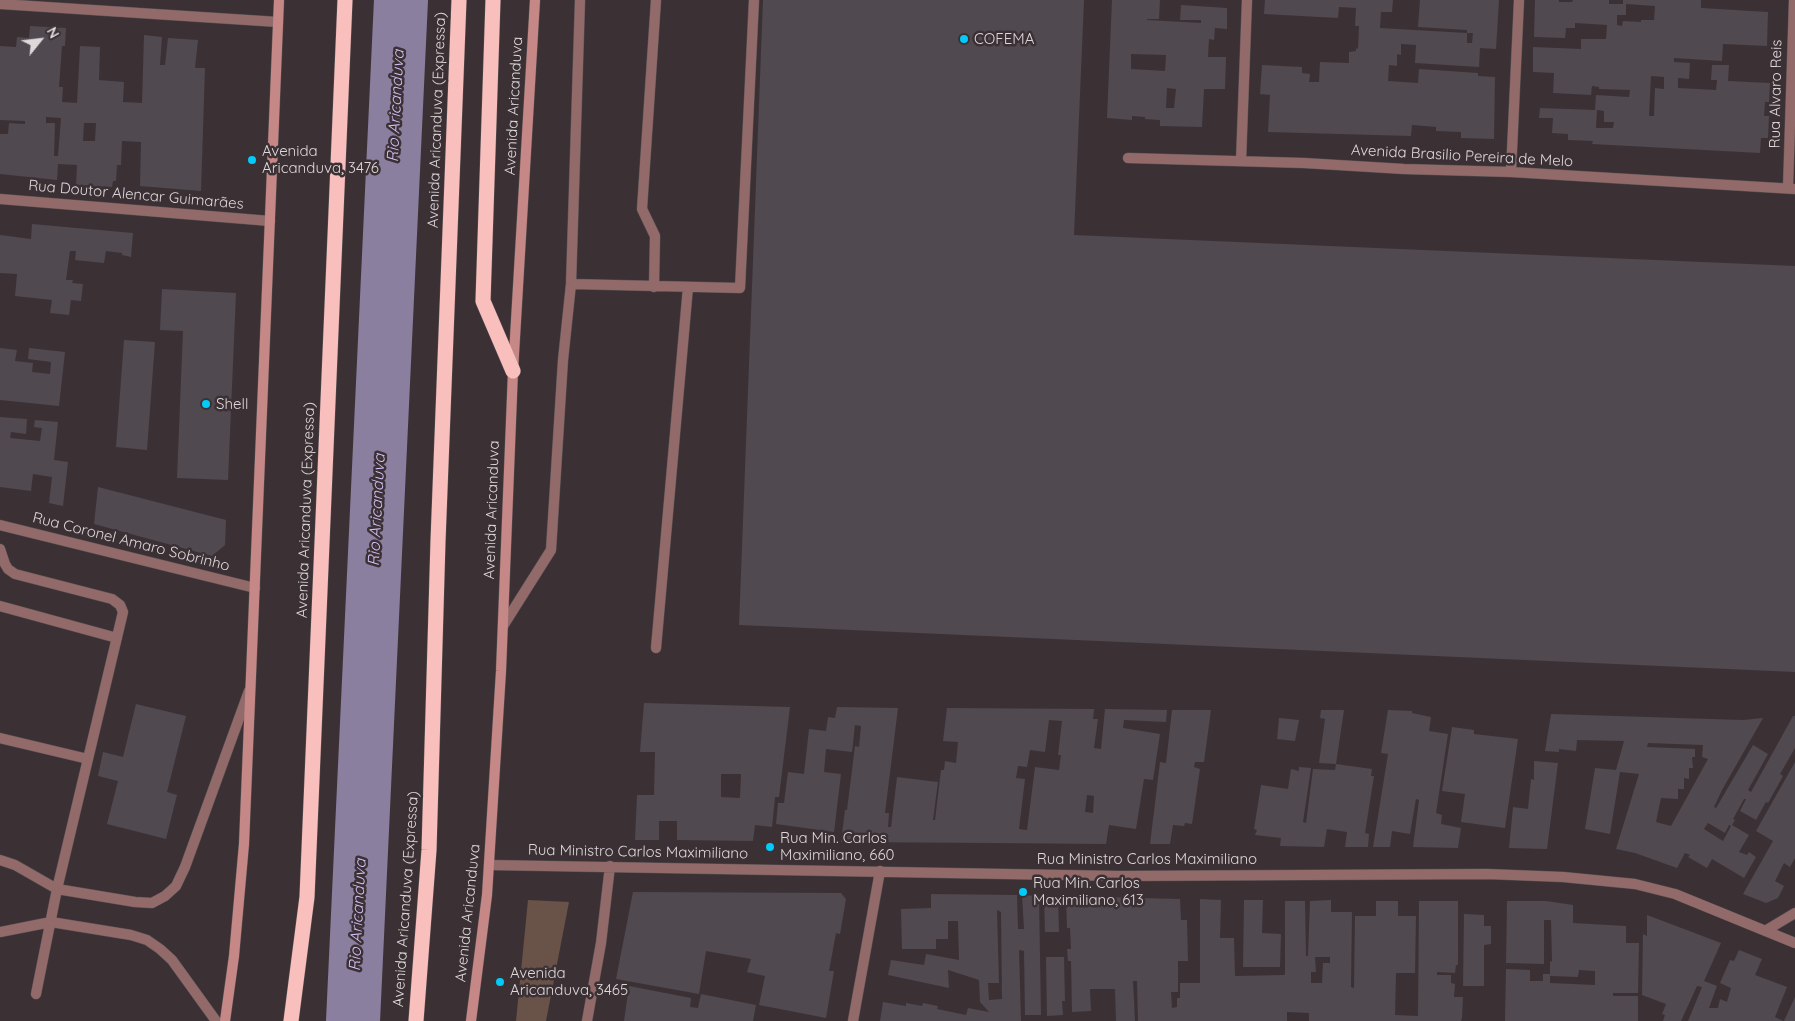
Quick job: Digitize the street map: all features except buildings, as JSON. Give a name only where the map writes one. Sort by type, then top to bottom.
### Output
[{"type":"highway","name":"Avenida Aricanduva (Expressa)","points":[[291,1021],[306,897],[345,0]]},
{"type":"highway","name":"Avenida Aricanduva (Expressa)","points":[[416,1021],[429,850],[437,551],[459,0]]},
{"type":"highway","points":[[493,0],[483,301],[512,371]]},
{"type":"main road","points":[[225,1021],[234,956],[244,844],[279,0]]},
{"type":"main road","name":"Avenida Aricanduva","points":[[471,1021],[489,865],[503,626],[512,371],[535,0]]},
{"type":"street","points":[[503,626],[551,550],[563,360],[571,284],[580,0]]},
{"type":"street","points":[[654,287],[655,236],[642,209],[656,0]]},
{"type":"street","points":[[571,284],[740,288],[754,0]]},
{"type":"street","points":[[1241,161],[1247,0]]},
{"type":"street","points":[[1511,172],[1519,0]]},
{"type":"street","name":"Rua Alvaro Reis","points":[[1792,188],[1794,0]]},
{"type":"street","points":[[0,4],[278,22]]},
{"type":"street","name":"Avenida Brasilio Pereira de Melo","points":[[1128,158],[1304,163],[1404,170],[1511,172],[1792,188]]},
{"type":"street","name":"Rua Doutor Alencar Guimarães","points":[[0,199],[270,221]]},
{"type":"street","points":[[656,648],[688,287]]},
{"type":"street","name":"Rua Coronel Amaro Sobrinho","points":[[0,525],[255,588]]},
{"type":"street","points":[[0,549],[5,564],[15,574],[118,602],[123,612],[57,889],[36,994]]},
{"type":"street","points":[[0,606],[117,638]]},
{"type":"street","points":[[0,860],[22,868],[57,889],[135,902],[152,903],[166,896],[176,886],[186,867],[251,688]]},
{"type":"street","points":[[0,738],[88,759]]},
{"type":"street","name":"Rua Ministro Carlos Maximiliano","points":[[489,865],[1120,876],[1487,874],[1563,877],[1635,884],[1675,894],[1795,943]]},
{"type":"street","points":[[587,1021],[601,943],[610,866]]},
{"type":"street","points":[[853,1021],[880,871]]},
{"type":"street","points":[[1765,930],[1795,913]]},
{"type":"street","points":[[0,932],[51,922],[132,935],[147,940],[172,960],[216,1021]]},
{"type":"shaded area","points":[[528,900],[569,902],[546,1021],[516,1021]]},
{"type":"waterway","name":"Rio Aricanduva","points":[[353,1021],[401,0]]},
{"type":"place","name":"COFEMA","points":[[964,39]]},
{"type":"place","name":"Avenida Aricanduva, 3476","points":[[252,160]]},
{"type":"place","name":"Shell","points":[[206,404]]},
{"type":"place","name":"Rua Min. Carlos Maximiliano, 660","points":[[770,847]]},
{"type":"place","name":"Rua Min. Carlos Maximiliano, 613","points":[[1023,892]]},
{"type":"place","name":"Avenida Aricanduva, 3465","points":[[500,982]]}]
